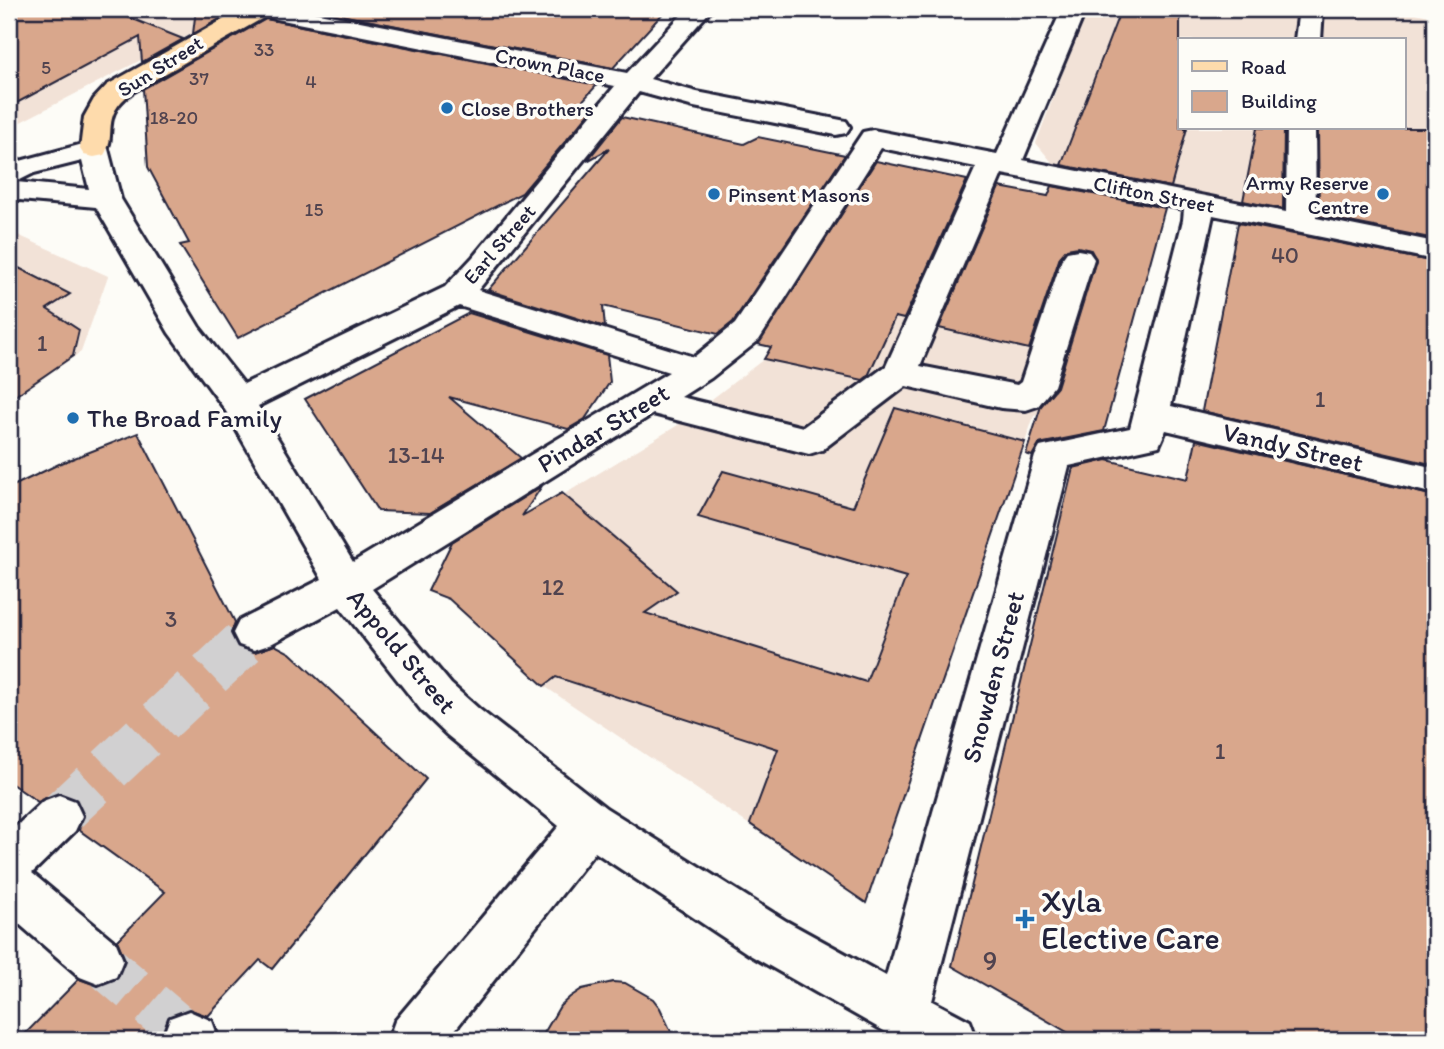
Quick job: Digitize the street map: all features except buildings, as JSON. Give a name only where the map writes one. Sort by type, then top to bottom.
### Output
[{"type":"main road","name":"Sun Street","points":[[93,149],[93,130],[99,114],[108,99],[122,87],[190,46],[261,9]]},
{"type":"street","name":"Crown Place","points":[[261,9],[641,74],[694,99],[836,127]]},
{"type":"street","name":"Earl Street","points":[[238,401],[456,294],[484,264],[641,74],[700,9]]},
{"type":"street","points":[[649,401],[809,440],[900,373],[1074,9]]},
{"type":"street","points":[[1308,38],[1311,9]]},
{"type":"street","points":[[1301,130],[1301,222]]},
{"type":"street","name":"Clifton Street","points":[[873,138],[1435,251]]},
{"type":"street","name":"Pindar Street","points":[[254,633],[346,585],[649,401],[699,370],[747,332],[873,138]]},
{"type":"street","points":[[9,175],[24,167],[93,149]]},
{"type":"street","name":"Appold Street","points":[[93,149],[106,200],[186,333],[238,401],[346,585],[436,697],[463,722],[590,823],[768,938],[951,1040]]},
{"type":"street","points":[[9,190],[106,200]]},
{"type":"street","points":[[1151,414],[1198,220],[1199,203]]},
{"type":"street","points":[[900,373],[1001,396],[1026,398],[1037,386],[1078,259]]},
{"type":"street","points":[[456,294],[699,370]]},
{"type":"street","name":"Vandy Street","points":[[1151,414],[1435,481]]},
{"type":"street","name":"Snowden Street","points":[[903,1013],[1053,456],[1146,437],[1151,414]]},
{"type":"street","points":[[9,864],[59,816]]},
{"type":"street","points":[[414,1040],[590,823]]},
{"type":"street","points":[[9,884],[98,960]]},
{"type":"shaded area","points":[[9,9],[240,9],[9,128]]},
{"type":"shaded area","points":[[1087,9],[1394,9],[1435,17],[1435,172],[1339,156],[1326,221],[1055,166],[1036,143]]},
{"type":"shaded area","points":[[878,162],[1163,218],[1106,424],[1053,410],[1034,416],[868,898],[861,900],[544,686],[449,599],[437,595],[432,583],[438,571],[678,425],[764,359]]},
{"type":"shaded area","points":[[9,231],[108,276],[81,352],[9,401]]},
{"type":"tunnel","points":[[59,816],[254,633]]},
{"type":"tunnel","points":[[98,960],[189,1037]]},
{"type":"place","name":"Close Brothers","points":[[447,108]]},
{"type":"place","name":"Pinsent Masons","points":[[714,194]]},
{"type":"place","name":"Army Reserve Centre","points":[[1383,194]]},
{"type":"place","name":"The Broad Family","points":[[73,418]]},
{"type":"place","name":"Xyla Elective Care","points":[[1025,919]]}]
